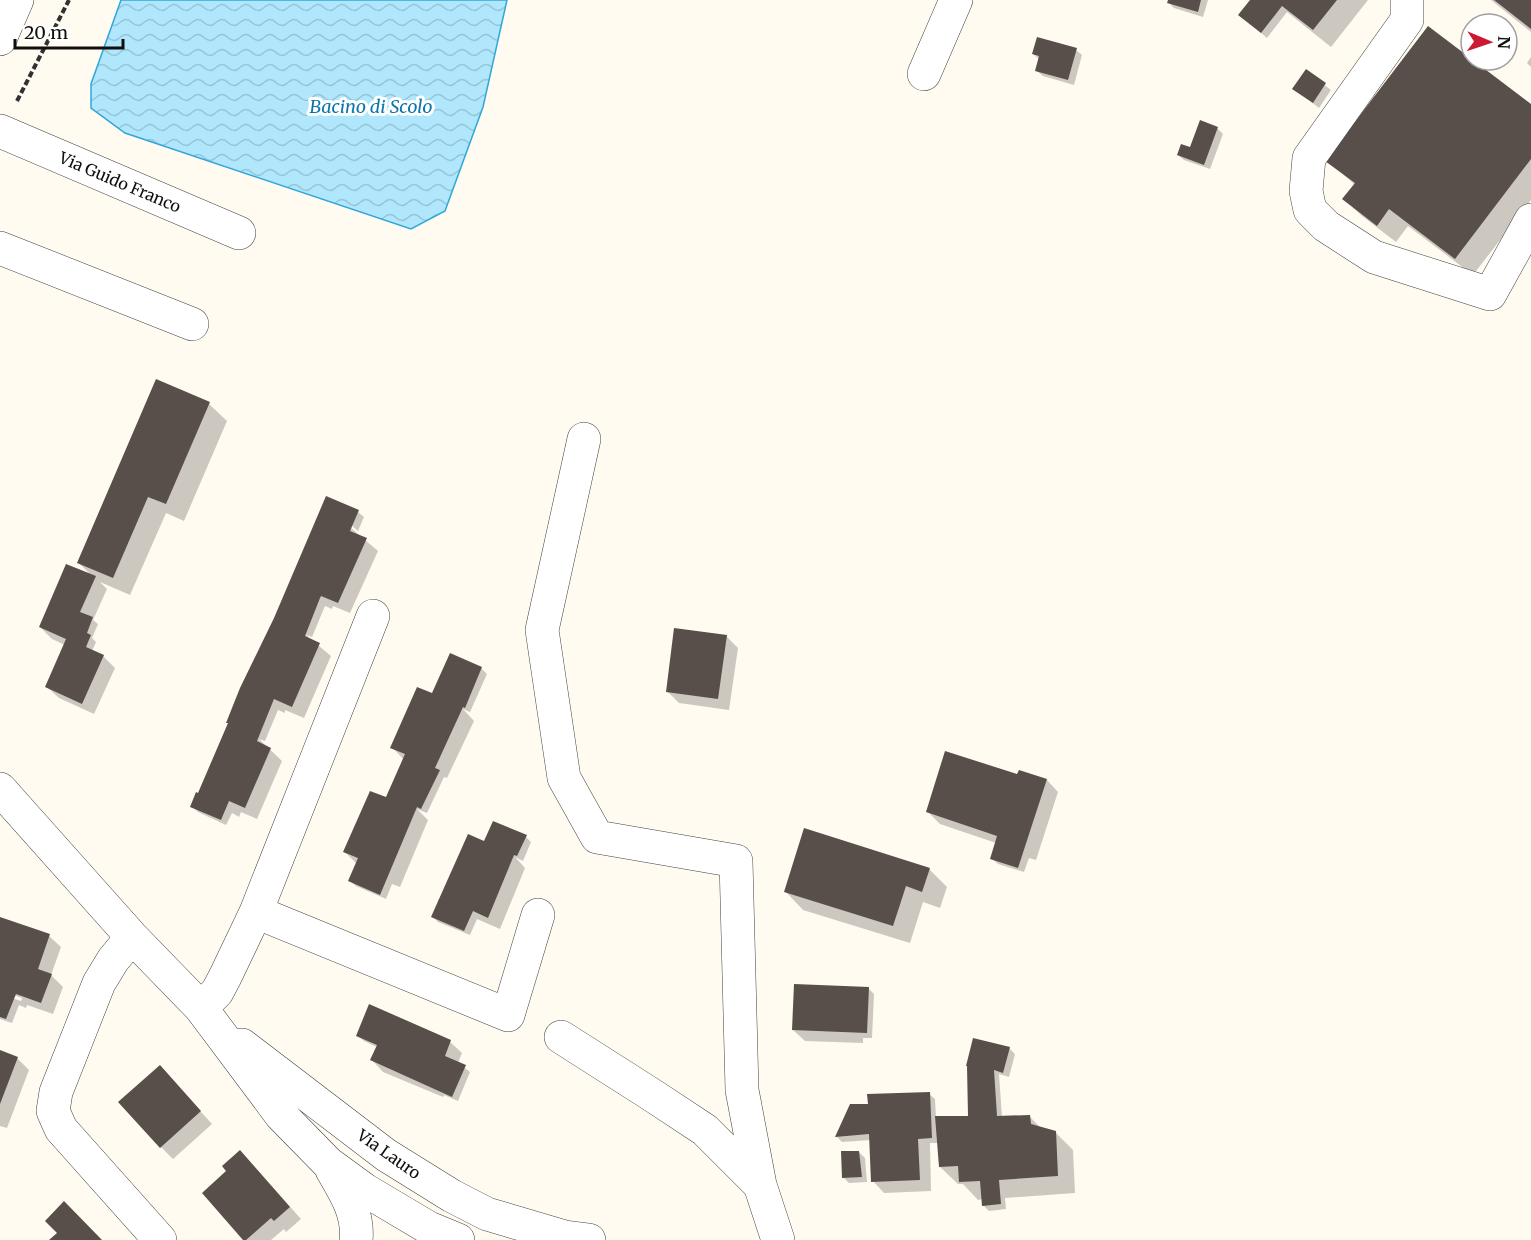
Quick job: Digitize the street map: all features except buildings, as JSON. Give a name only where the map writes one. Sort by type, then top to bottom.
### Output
[{"type":"street","points":[[0,39],[17,0]]},
{"type":"street","points":[[924,74],[956,0]]},
{"type":"street","points":[[1407,0],[1407,20],[1309,158],[1306,191],[1310,210],[1326,226],[1374,257],[1490,294],[1531,219]]},
{"type":"street","name":"Via Guido Franco","points":[[1,131],[239,233]]},
{"type":"street","points":[[0,248],[192,324]]},
{"type":"street","points":[[584,439],[542,630],[564,778],[597,837],[736,861],[742,1090],[760,1185],[778,1240]]},
{"type":"street","points":[[207,1015],[255,912],[373,616]]},
{"type":"street","name":"Via Lauro","points":[[0,789],[132,937],[207,1015],[281,1115],[328,1163],[365,1190],[444,1237]]},
{"type":"street","points":[[255,912],[508,1015],[538,915]]},
{"type":"street","points":[[132,937],[113,960],[99,983],[56,1092],[53,1111],[61,1129],[160,1240]]},
{"type":"street","name":"Via Lauro","points":[[207,1015],[386,1155],[452,1196],[487,1214],[565,1237],[589,1240]]},
{"type":"street","points":[[561,1037],[705,1130],[760,1185]]},
{"type":"street","points":[[328,1163],[349,1200],[357,1227],[356,1240]]},
{"type":"street","points":[[444,1237],[452,1196]]},
{"type":"path","points":[[1,131],[69,0]]},
{"type":"water","name":"Bacino di Scolo","points":[[121,0],[507,0],[483,107],[445,211],[411,229],[125,133],[91,108],[91,84]]}]
